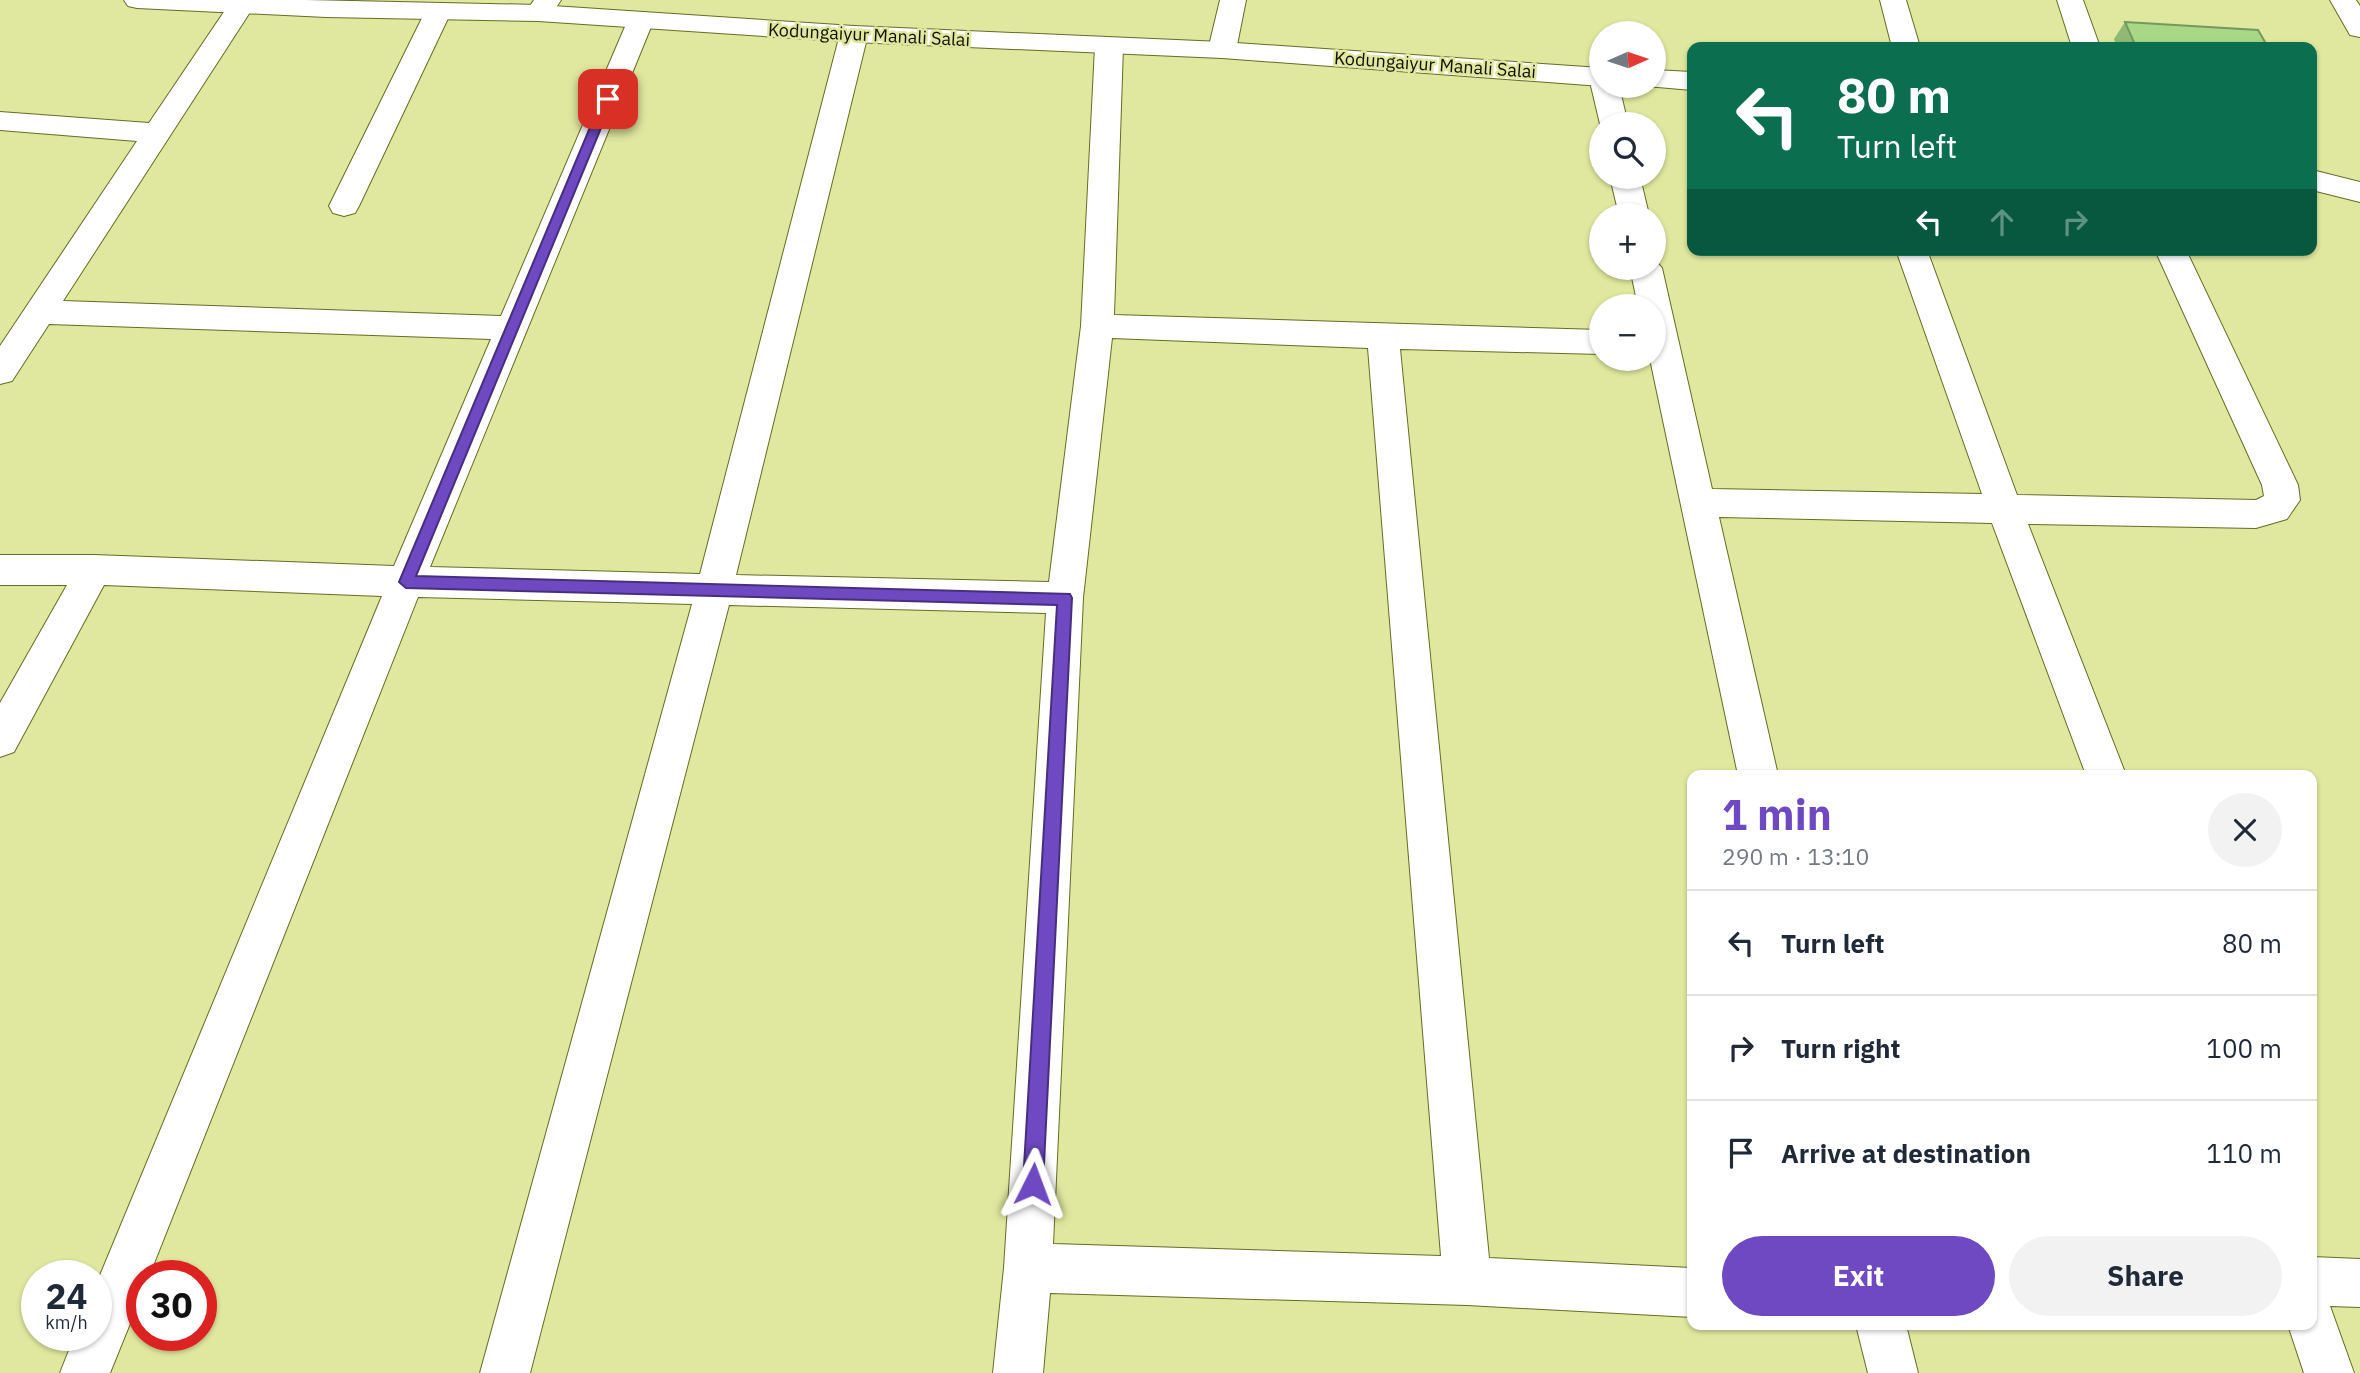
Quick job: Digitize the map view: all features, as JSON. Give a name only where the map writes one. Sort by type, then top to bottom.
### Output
[{"type":"street","name":"Kodungaiyur Manali Salai","points":[[137,0],[241,6],[330,4],[438,12],[543,6],[640,22],[1109,47],[1222,50],[1589,75]]},
{"type":"street","points":[[1222,50],[1233,0]]},
{"type":"street","points":[[1893,0],[1905,42]]},
{"type":"street","points":[[2070,0],[2084,42]]},
{"type":"street","points":[[2343,0],[2360,29]]},
{"type":"street","points":[[0,372],[241,6]]},
{"type":"street","points":[[344,206],[438,12]]},
{"type":"street","points":[[85,1373],[406,582],[640,22]]},
{"type":"street","points":[[505,1373],[714,591],[853,34]]},
{"type":"street","points":[[1018,1373],[1028,1268],[1065,598],[1097,326],[1109,47]]},
{"type":"street","points":[[1666,80],[1687,81]]},
{"type":"street","points":[[0,121],[157,133]]},
{"type":"street","points":[[2317,181],[2360,192]]},
{"type":"street","points":[[1913,256],[2004,508],[2104,770]]},
{"type":"street","points":[[1698,503],[2256,514],[2274,509],[2282,499],[2280,485],[2173,256]]},
{"type":"street","points":[[40,312],[512,328]]},
{"type":"street","points":[[1097,326],[1589,342]]},
{"type":"street","points":[[1383,337],[1467,1281]]},
{"type":"street","points":[[1665,371],[1698,503],[1757,770]]},
{"type":"street","points":[[0,570],[94,570],[714,591],[1065,598]]},
{"type":"street","points":[[0,740],[94,570]]},
{"type":"street","points":[[1028,1268],[1467,1281],[1687,1293]]},
{"type":"street","points":[[2317,1281],[2360,1283]]},
{"type":"street","points":[[1882,1330],[1893,1373]]},
{"type":"street","points":[[2315,1330],[2329,1373]]},
{"type":"building","points":[[2125,22],[2258,30],[2265,42],[2134,42]]},
{"type":"route","points":[[608,99],[406,582],[1065,598],[1033,1184]]}]
